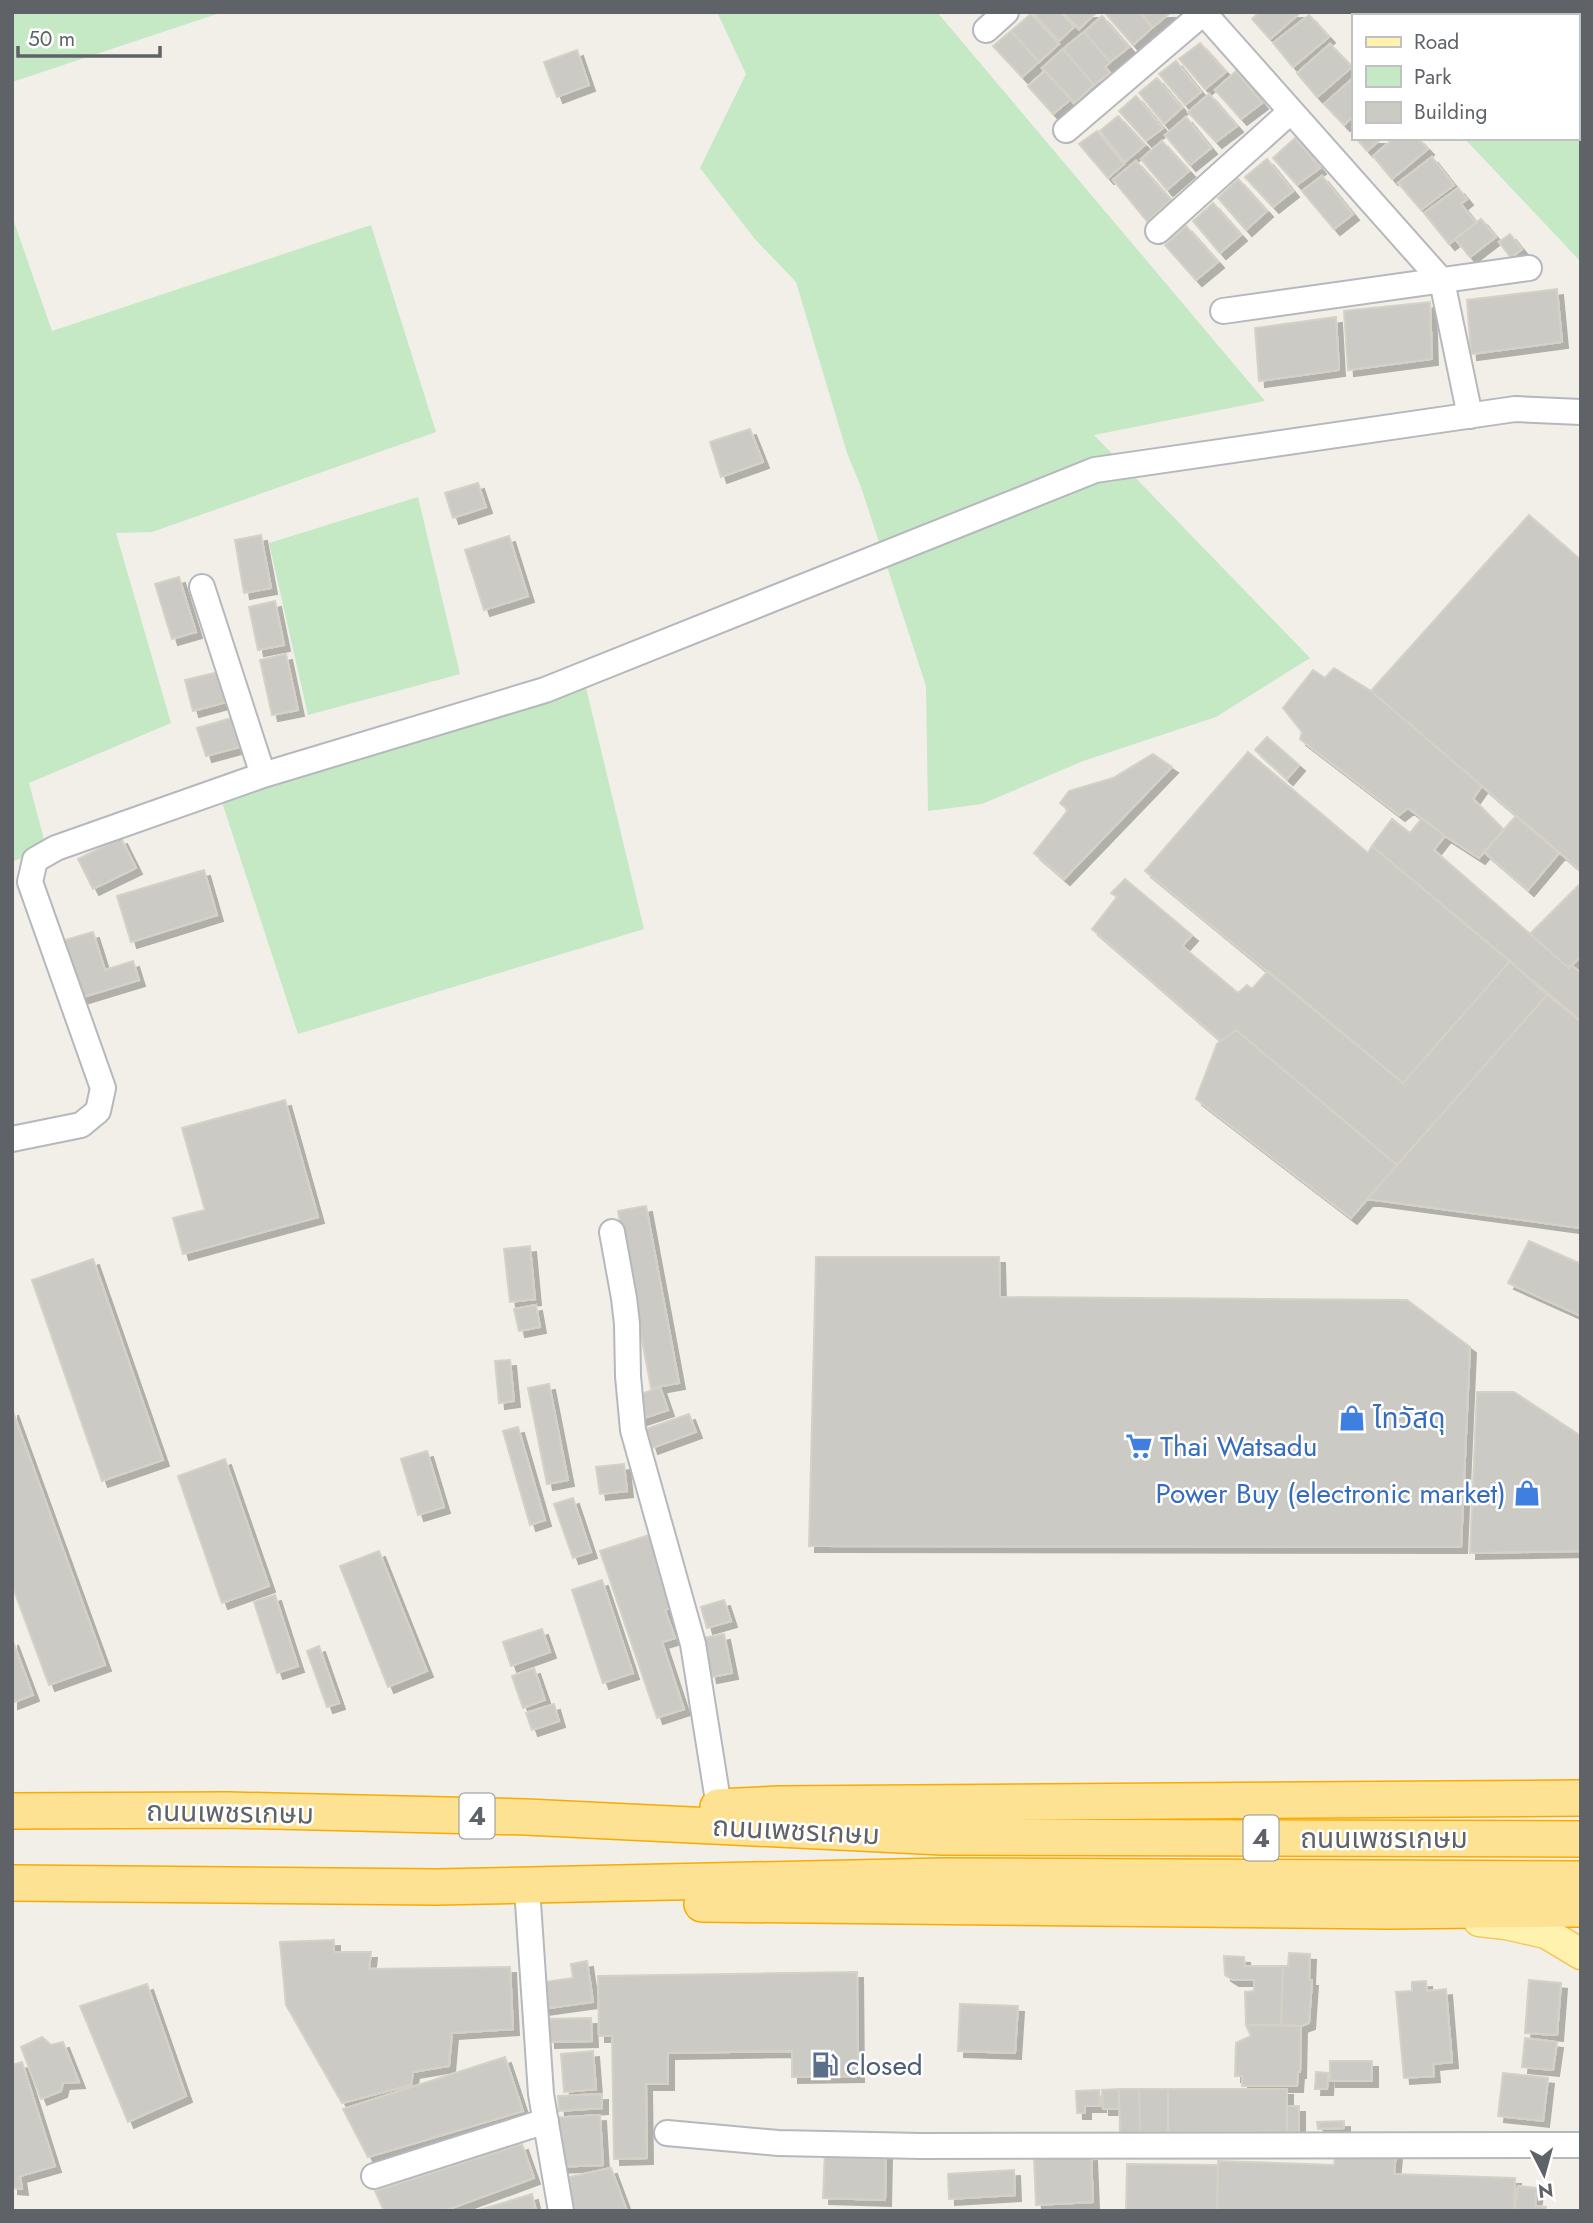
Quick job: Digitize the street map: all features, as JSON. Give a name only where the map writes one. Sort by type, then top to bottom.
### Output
[{"type":"highway","points":[[526,1817],[780,1804],[1515,1797],[1580,1794]]},
{"type":"highway","name":"ถนนเพชรเกษม","points":[[12,1811],[228,1810],[526,1817],[942,1837],[1581,1839]]},
{"type":"highway","name":"ถนนเพชรเกษม","points":[[12,1883],[437,1887],[942,1876],[1578,1900]]},
{"type":"highway","points":[[437,1887],[528,1903],[1390,1911],[1578,1900]]},
{"type":"main road","points":[[1390,1911],[1519,1927],[1546,1933],[1581,1954]]},
{"type":"street","points":[[986,30],[1006,12]]},
{"type":"street","points":[[1066,130],[1203,13],[1442,281],[1470,416]]},
{"type":"street","points":[[1158,231],[1290,112]]},
{"type":"street","points":[[1223,311],[1529,268]]},
{"type":"street","points":[[12,1139],[81,1125],[98,1111],[103,1088],[30,882],[36,860],[56,848],[263,775],[545,690],[1095,470],[1515,409],[1581,412]]},
{"type":"street","points":[[202,587],[263,775]]},
{"type":"street","points":[[612,1232],[627,1324],[629,1400],[633,1430],[693,1644],[719,1807]]},
{"type":"street","points":[[528,1903],[541,2094],[561,2211]]},
{"type":"street","points":[[374,2176],[546,2121]]},
{"type":"street","points":[[667,2133],[778,2143],[908,2146],[1581,2145]]},
{"type":"green space","points":[[12,12],[223,12],[12,82]]},
{"type":"green space","points":[[717,12],[937,12],[1265,401],[1094,435],[1310,658],[1216,717],[1083,761],[982,804],[928,811],[926,686],[861,487],[847,453],[796,282],[754,238],[700,168],[746,74]]},
{"type":"green space","points":[[1581,36],[1581,262],[1466,140],[1579,140]]},
{"type":"green space","points":[[12,216],[52,331],[371,225],[436,432],[152,532],[116,533],[171,723],[29,783],[46,847],[12,862]]},
{"type":"green space","points":[[418,497],[460,674],[308,715],[269,543]]},
{"type":"green space","points":[[583,675],[644,929],[298,1034],[218,790]]},
{"type":"building","points":[[1038,12],[1060,12],[1074,27],[1059,41],[1035,15]]},
{"type":"building","points":[[1063,12],[1097,12],[1079,29]]},
{"type":"building","points":[[1139,12],[1152,28],[1133,45],[1106,14]]},
{"type":"building","points":[[1141,12],[1171,12],[1153,27]]},
{"type":"building","points":[[1259,12],[1301,12],[1270,39],[1252,19]]},
{"type":"building","points":[[1031,14],[1059,44],[1039,62],[1011,31]]},
{"type":"building","points":[[1309,15],[1329,37],[1293,67],[1273,43]]},
{"type":"building","points":[[1102,16],[1129,47],[1110,62],[1084,32]]},
{"type":"building","points":[[1011,31],[1039,62],[1022,77],[993,46]]},
{"type":"building","points":[[1084,32],[1110,62],[1105,67],[1110,73],[1094,85],[1063,49]]},
{"type":"building","points":[[1200,43],[1226,72],[1205,89],[1179,59]]},
{"type":"building","points":[[1330,44],[1352,67],[1317,97],[1297,73]]},
{"type":"building","points":[[1063,49],[1094,85],[1074,103],[1042,68]]},
{"type":"building","points":[[577,50],[589,85],[557,97],[544,62]]},
{"type":"building","points":[[1176,61],[1201,92],[1185,105],[1159,74]]},
{"type":"building","points":[[1045,71],[1071,99],[1053,114],[1028,86]]},
{"type":"building","points":[[1236,71],[1262,103],[1241,119],[1215,90]]},
{"type":"building","points":[[1157,78],[1182,108],[1164,124],[1139,93]]},
{"type":"building","points":[[1352,79],[1352,117],[1344,125],[1324,104]]},
{"type":"building","points":[[1209,94],[1237,126],[1216,142],[1188,112]]},
{"type":"building","points":[[1136,96],[1163,128],[1146,141],[1119,111]]},
{"type":"building","points":[[1118,116],[1145,145],[1125,162],[1100,131]]},
{"type":"building","points":[[1186,117],[1211,148],[1190,165],[1165,135]]},
{"type":"building","points":[[1097,131],[1124,164],[1108,178],[1079,144]]},
{"type":"building","points":[[1295,138],[1320,168],[1297,185],[1273,158]]},
{"type":"building","points":[[1358,140],[1380,140],[1367,151]]},
{"type":"building","points":[[1392,140],[1420,140],[1428,149],[1392,179],[1373,156]]},
{"type":"building","points":[[1162,141],[1189,171],[1167,190],[1141,159]]},
{"type":"building","points":[[1432,157],[1454,185],[1421,210],[1398,183]]},
{"type":"building","points":[[1267,159],[1293,191],[1273,207],[1245,177]]},
{"type":"building","points":[[1136,161],[1171,200],[1147,221],[1113,180]]},
{"type":"building","points":[[1322,176],[1353,214],[1334,229],[1302,191]]},
{"type":"building","points":[[1238,179],[1267,211],[1246,230],[1218,198]]},
{"type":"building","points":[[1458,188],[1467,199],[1461,204],[1476,223],[1449,244],[1424,213]]},
{"type":"building","points":[[1213,203],[1241,235],[1220,253],[1193,221]]},
{"type":"building","points":[[1481,219],[1496,237],[1470,257],[1455,239]]},
{"type":"building","points":[[1186,226],[1218,262],[1196,280],[1165,245]]},
{"type":"building","points":[[1510,234],[1522,249],[1511,258],[1499,242]]},
{"type":"building","points":[[1557,289],[1562,342],[1471,354],[1467,300]]},
{"type":"building","points":[[1430,302],[1432,359],[1348,370],[1344,311]]},
{"type":"building","points":[[1336,317],[1339,370],[1259,381],[1255,328]]},
{"type":"building","points":[[750,429],[763,462],[721,477],[710,442]]},
{"type":"building","points":[[478,483],[486,507],[453,518],[445,493]]},
{"type":"building","points":[[1529,515],[1581,560],[1581,871],[1371,691]]},
{"type":"building","points":[[261,535],[271,588],[244,593],[235,540]]},
{"type":"building","points":[[509,536],[528,596],[484,610],[465,550]]},
{"type":"building","points":[[179,577],[196,632],[172,639],[155,584]]},
{"type":"building","points":[[275,601],[284,645],[258,650],[249,607]]},
{"type":"building","points":[[286,654],[298,710],[272,715],[260,660]]},
{"type":"building","points":[[1334,668],[1371,691],[1482,786],[1473,799],[1504,830],[1479,858],[1408,808],[1399,815],[1300,739],[1302,732],[1283,708],[1313,670],[1325,678]]},
{"type":"building","points":[[223,671],[230,701],[193,711],[185,680]]},
{"type":"building","points":[[235,717],[243,746],[206,756],[197,728]]},
{"type":"building","points":[[1267,737],[1299,765],[1287,779],[1255,750]]},
{"type":"building","points":[[1248,752],[1368,853],[1372,846],[1510,961],[1403,1083],[1145,871]]},
{"type":"building","points":[[1153,754],[1172,767],[1064,879],[1034,853],[1068,810],[1060,803],[1069,791],[1113,778]]},
{"type":"building","points":[[1516,816],[1559,853],[1528,890],[1484,852]]},
{"type":"building","points":[[1422,818],[1445,836],[1434,850],[1569,968],[1571,965],[1581,973],[1581,1021],[1372,846],[1392,819],[1410,833]]},
{"type":"building","points":[[121,838],[136,868],[93,889],[78,859]]},
{"type":"building","points":[[204,870],[217,915],[131,942],[117,896]]},
{"type":"building","points":[[1125,879],[1192,935],[1182,946],[1238,993],[1247,985],[1252,989],[1268,971],[1403,1083],[1510,961],[1547,995],[1397,1165],[1236,1030],[1221,1041],[1092,929],[1117,897],[1111,893]]},
{"type":"building","points":[[1581,883],[1581,956],[1569,968],[1530,934]]},
{"type":"building","points":[[93,932],[105,970],[133,961],[139,980],[80,998],[62,941]]},
{"type":"building","points":[[1547,995],[1581,1022],[1581,1228],[1367,1199]]},
{"type":"building","points":[[1236,1030],[1397,1165],[1351,1218],[1196,1099],[1217,1044]]},
{"type":"building","points":[[285,1100],[318,1217],[183,1254],[173,1218],[205,1210],[182,1128]]},
{"type":"building","points":[[646,1206],[679,1383],[651,1388],[618,1211]]},
{"type":"building","points":[[1529,1241],[1581,1264],[1581,1316],[1508,1283]]},
{"type":"building","points":[[530,1246],[535,1299],[510,1302],[504,1249]]},
{"type":"building","name":"Thai Watsadu","points":[[816,1257],[999,1257],[1000,1297],[1407,1300],[1470,1347],[1461,1547],[809,1546]]},
{"type":"building","points":[[93,1259],[163,1460],[102,1481],[32,1280]]},
{"type":"building","points":[[536,1305],[540,1327],[519,1331],[514,1309]]},
{"type":"building","points":[[510,1360],[514,1401],[499,1403],[495,1361]]},
{"type":"building","points":[[549,1384],[568,1480],[547,1484],[528,1388]]},
{"type":"building","points":[[660,1387],[668,1410],[641,1419],[633,1397]]},
{"type":"building","name":"Power Buy (electronic market)","points":[[1477,1392],[1514,1392],[1581,1436],[1581,1551],[1470,1553]]},
{"type":"building","points":[[12,1409],[105,1665],[49,1685],[12,1585]]},
{"type":"building","points":[[689,1414],[696,1432],[652,1448],[646,1429]]},
{"type":"building","points":[[518,1427],[545,1520],[530,1525],[503,1431]]},
{"type":"building","points":[[427,1451],[444,1507],[418,1515],[401,1459]]},
{"type":"building","points":[[225,1459],[269,1586],[222,1603],[178,1476]]},
{"type":"building","points":[[624,1464],[627,1491],[600,1494],[596,1467]]},
{"type":"building","points":[[573,1498],[591,1552],[573,1558],[554,1504]]},
{"type":"building","points":[[649,1535],[673,1607],[665,1610],[675,1638],[662,1642],[684,1709],[657,1718],[600,1551]]},
{"type":"building","points":[[379,1551],[427,1671],[388,1687],[340,1566]]},
{"type":"building","points":[[602,1580],[633,1673],[603,1683],[572,1590]]},
{"type":"building","points":[[275,1595],[298,1666],[277,1673],[254,1602]]},
{"type":"building","points":[[724,1600],[731,1621],[707,1628],[701,1607]]},
{"type":"building","points":[[542,1629],[550,1652],[511,1666],[503,1642]]},
{"type":"building","points":[[724,1634],[732,1673],[711,1677],[703,1638]]},
{"type":"building","points":[[12,1639],[33,1695],[12,1703]]},
{"type":"building","points":[[319,1646],[339,1703],[327,1707],[307,1651]]},
{"type":"building","points":[[534,1668],[545,1700],[523,1708],[512,1676]]},
{"type":"building","points":[[554,1704],[559,1721],[532,1730],[526,1713]]},
{"type":"building","points":[[334,1940],[334,1952],[371,1952],[369,1969],[510,1967],[513,2029],[452,2033],[449,2066],[413,2072],[411,2085],[342,2103],[286,2005],[280,1942]]},
{"type":"building","points":[[1289,1953],[1310,1954],[1309,1980],[1312,1980],[1309,2023],[1301,2026],[1281,2025],[1283,1966],[1288,1966]]},
{"type":"building","points":[[1224,1956],[1244,1957],[1245,1966],[1283,1966],[1281,2025],[1246,2025],[1245,1992],[1254,1991],[1254,1980],[1233,1980],[1225,1975]]},
{"type":"building","points":[[587,1961],[593,2002],[541,2009],[538,1983],[573,1978],[571,1964]]},
{"type":"building","name":"closed","points":[[857,1972],[858,2076],[792,2077],[792,2051],[668,2053],[668,2084],[646,2084],[647,2158],[614,2159],[612,2036],[599,2036],[598,1976]]},
{"type":"building","points":[[1529,1980],[1561,1983],[1557,2035],[1525,2033]]},
{"type":"building","points":[[1426,1981],[1427,1991],[1446,1989],[1452,2062],[1433,2064],[1434,2076],[1404,2078],[1396,1992],[1412,1991],[1412,1982]]},
{"type":"building","points":[[147,1984],[186,2096],[128,2122],[80,2006]]},
{"type":"building","points":[[960,2004],[1018,2006],[1015,2053],[958,2051]]},
{"type":"building","points":[[591,2018],[592,2041],[549,2042],[548,2019]]},
{"type":"building","points":[[1246,2025],[1301,2026],[1297,2086],[1242,2086],[1242,2076],[1235,2076],[1236,2043],[1251,2036]]},
{"type":"building","points":[[42,2037],[51,2045],[63,2042],[79,2082],[63,2083],[61,2091],[41,2099],[21,2047]]},
{"type":"building","points":[[1525,2038],[1557,2042],[1553,2070],[1522,2067]]},
{"type":"building","points":[[593,2051],[596,2089],[564,2092],[561,2054]]},
{"type":"building","points":[[505,2057],[523,2111],[368,2157],[343,2109]]},
{"type":"building","points":[[1330,2061],[1372,2061],[1372,2081],[1330,2081]]},
{"type":"building","points":[[22,2062],[55,2166],[20,2176],[22,2189],[12,2188],[12,2065]]},
{"type":"building","points":[[1316,2072],[1328,2073],[1327,2089],[1315,2089]]},
{"type":"building","points":[[1503,2073],[1548,2078],[1543,2121],[1498,2116]]},
{"type":"building","points":[[1119,2089],[1119,2109],[1103,2109],[1102,2090]]},
{"type":"building","points":[[1119,2089],[1139,2089],[1140,2132],[1120,2133]]},
{"type":"building","points":[[1139,2089],[1168,2089],[1168,2132],[1140,2132]]},
{"type":"building","points":[[1168,2089],[1287,2089],[1287,2132],[1168,2132]]},
{"type":"building","points":[[1099,2090],[1100,2106],[1085,2106],[1085,2113],[1077,2113],[1076,2091]]},
{"type":"building","points":[[602,2094],[602,2108],[559,2111],[558,2096]]},
{"type":"building","points":[[1287,2106],[1299,2106],[1299,2132],[1287,2132]]},
{"type":"building","points":[[600,2115],[603,2165],[554,2167],[551,2118]]},
{"type":"building","points":[[1344,2121],[1344,2128],[1318,2129],[1317,2122]]},
{"type":"building","points":[[522,2144],[534,2178],[444,2211],[384,2211],[375,2191]]},
{"type":"building","points":[[825,2151],[886,2153],[885,2200],[823,2198]]},
{"type":"building","points":[[1336,2152],[1396,2153],[1394,2174],[1515,2178],[1514,2211],[1217,2211],[1218,2161],[1334,2165]]},
{"type":"building","points":[[1091,2155],[1093,2202],[1036,2205],[1034,2157]]},
{"type":"building","points":[[1127,2164],[1218,2165],[1217,2211],[1126,2211]]},
{"type":"building","points":[[611,2168],[627,2211],[566,2211],[556,2180]]},
{"type":"building","points":[[1014,2170],[1015,2195],[949,2199],[948,2174]]},
{"type":"building","points":[[1518,2186],[1537,2188],[1535,2206],[1546,2207],[1545,2211],[1515,2211]]},
{"type":"building","points":[[532,2194],[536,2211],[476,2211]]},
{"type":"place","name":"ไทวัสดุ","points":[[1352,1418]]},
{"type":"place","name":"Thai Watsadu","points":[[1139,1446]]},
{"type":"place","name":"Power Buy (electronic market)","points":[[1527,1493]]},
{"type":"place","name":"closed","points":[[825,2065]]}]
